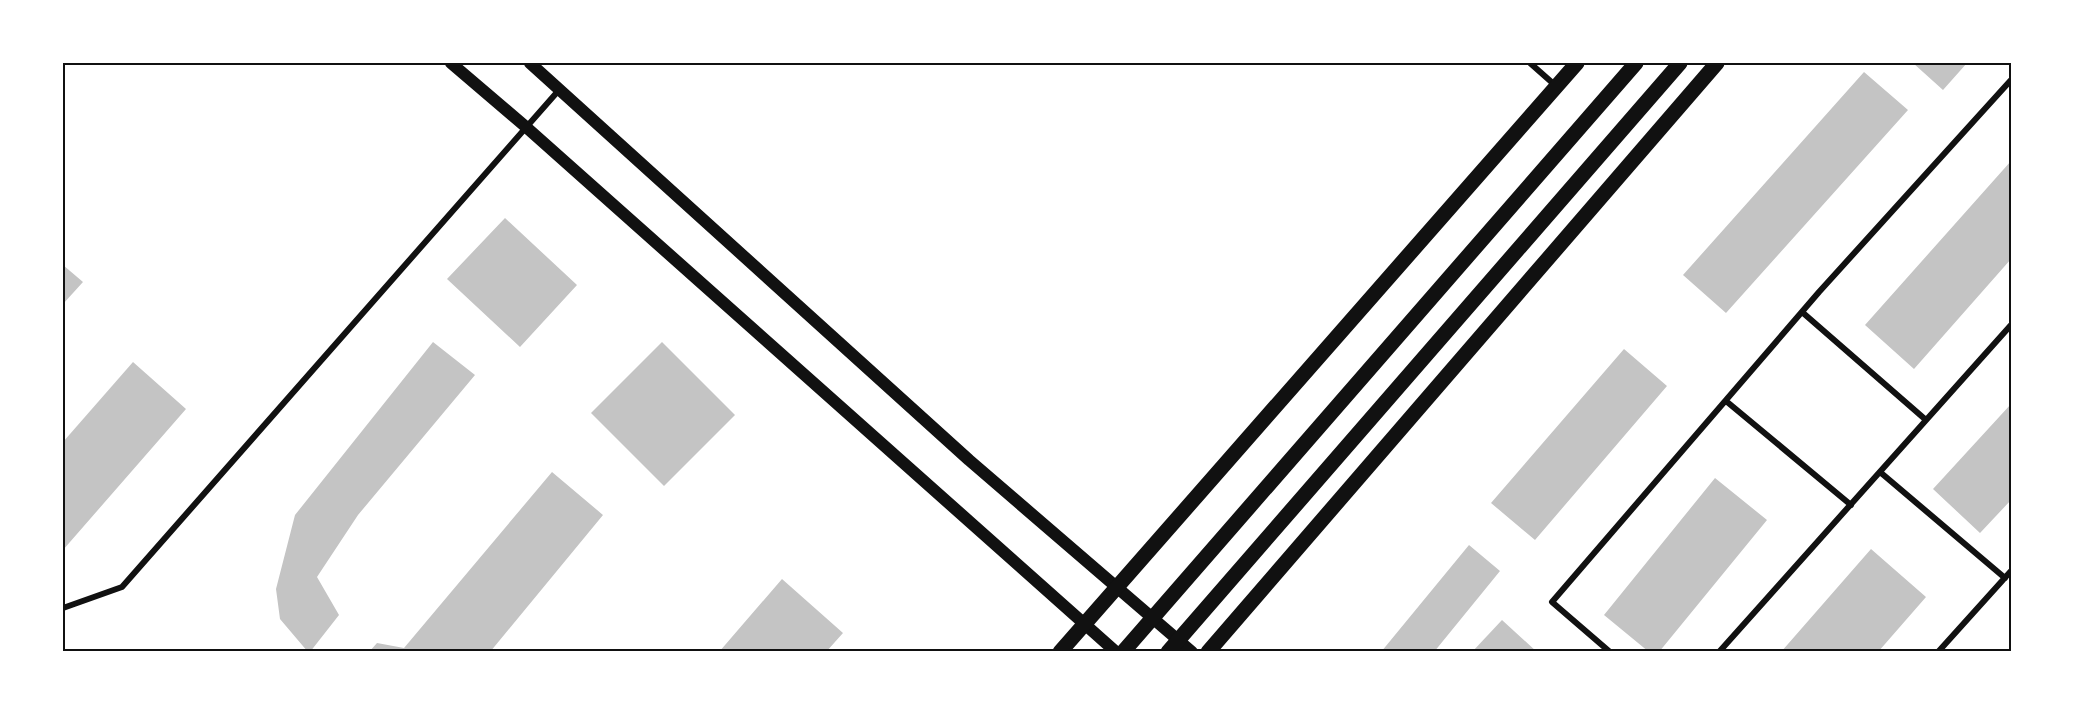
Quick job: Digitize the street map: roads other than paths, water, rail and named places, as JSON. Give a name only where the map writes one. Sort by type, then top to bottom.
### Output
[{"type":"main road","points":[[451,63],[526,127],[1116,652]]},
{"type":"main road","points":[[530,63],[969,460],[1192,652]]},
{"type":"main road","points":[[1060,652],[1577,63]]},
{"type":"main road","points":[[1123,652],[1636,63]]},
{"type":"main road","points":[[1168,652],[1680,63]]},
{"type":"main road","points":[[1208,652],[1717,63]]},
{"type":"street","points":[[1530,63],[1556,86]]},
{"type":"street","points":[[1610,652],[1552,602],[1802,312],[2011,80]]},
{"type":"street","points":[[63,608],[122,587],[560,89]]},
{"type":"street","points":[[1802,312],[1926,420]]},
{"type":"street","points":[[1719,652],[2011,325]]},
{"type":"street","points":[[1726,401],[1851,505]]},
{"type":"street","points":[[1880,472],[2005,578]]},
{"type":"street","points":[[1938,652],[2011,571]]}]
